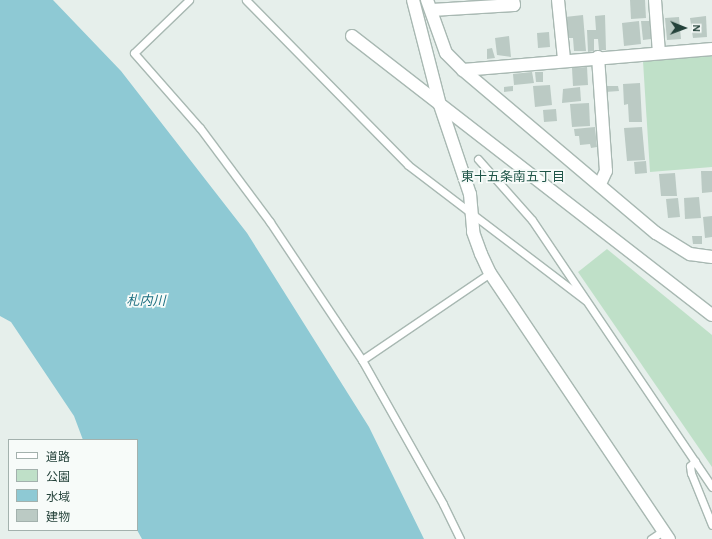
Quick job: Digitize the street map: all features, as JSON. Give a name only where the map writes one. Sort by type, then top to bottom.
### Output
[{"type":"street","points":[[413,0],[440,106],[470,194],[473,232],[490,273],[666,535]]},
{"type":"street","points":[[513,0],[514,5],[429,5],[446,53],[463,70],[600,184],[656,233],[690,254],[712,257]]},
{"type":"street","points":[[558,0],[564,59]]},
{"type":"street","points":[[655,0],[659,53]]},
{"type":"street","points":[[352,36],[440,106],[712,315]]},
{"type":"street","points":[[463,70],[564,59],[712,49]]},
{"type":"street","points":[[598,57],[606,171],[600,184]]},
{"type":"lane","points":[[189,0],[134,53],[200,128],[265,215],[362,360],[443,504],[460,539]]},
{"type":"lane","points":[[246,0],[408,165],[585,300]]},
{"type":"lane","points":[[478,159],[532,220],[712,486]]},
{"type":"lane","points":[[362,360],[490,273]]},
{"type":"lane","points":[[695,461],[690,466],[691,473],[712,525]]},
{"type":"lane","points":[[651,539],[666,535]]},
{"type":"green space","points":[[712,56],[712,167],[650,172],[643,61]]},
{"type":"green space","points":[[607,249],[712,335],[712,467],[578,272]]},
{"type":"water","name":"札内川","points":[[0,0],[53,0],[121,71],[247,233],[369,427],[424,539],[142,539],[138,531],[138,439],[83,439],[74,416],[11,322],[0,316]]},
{"type":"building","points":[[630,0],[645,0],[646,18],[631,19]]},
{"type":"building","points":[[583,15],[586,51],[574,51],[573,38],[567,38],[565,17]]},
{"type":"building","points":[[605,15],[606,50],[599,50],[598,39],[594,39],[594,51],[588,52],[587,30],[596,30],[595,16]]},
{"type":"building","points":[[706,16],[707,37],[693,38],[690,18]]},
{"type":"building","points":[[679,17],[681,39],[667,40],[665,18]]},
{"type":"building","points":[[639,21],[641,44],[624,46],[622,23]]},
{"type":"building","points":[[641,21],[650,21],[651,39],[643,40]]},
{"type":"building","points":[[549,32],[550,47],[538,48],[537,33]]},
{"type":"building","points":[[509,36],[511,57],[497,55],[495,38]]},
{"type":"building","points":[[492,48],[495,58],[487,59],[487,49]]},
{"type":"building","points":[[587,67],[588,85],[573,86],[572,68]]},
{"type":"building","points":[[532,72],[534,83],[514,85],[513,74]]},
{"type":"building","points":[[535,72],[543,72],[543,82],[536,82]]},
{"type":"building","points":[[640,83],[642,122],[629,122],[628,104],[624,105],[623,84]]},
{"type":"building","points":[[550,85],[552,105],[535,107],[533,86]]},
{"type":"building","points":[[513,86],[513,91],[504,92],[504,87]]},
{"type":"building","points":[[605,86],[618,86],[619,91],[605,92]]},
{"type":"building","points":[[580,87],[581,101],[562,103],[563,89]]},
{"type":"building","points":[[589,103],[590,126],[572,127],[570,104]]},
{"type":"building","points":[[556,109],[557,121],[544,122],[543,110]]},
{"type":"building","points":[[595,127],[597,147],[591,148],[590,144],[580,145],[579,136],[575,136],[574,129]]},
{"type":"building","points":[[642,127],[645,160],[627,161],[624,128]]},
{"type":"building","points":[[646,161],[647,173],[635,174],[634,162]]},
{"type":"building","points":[[701,171],[712,171],[712,192],[702,193]]},
{"type":"building","points":[[675,173],[677,196],[661,196],[659,174]]},
{"type":"building","points":[[699,197],[701,218],[685,219],[684,198]]},
{"type":"building","points":[[678,198],[680,217],[668,218],[666,199]]},
{"type":"building","points":[[712,216],[712,237],[705,238],[703,217]]},
{"type":"building","points":[[692,236],[702,236],[702,244],[693,244]]},
{"type":"district","name":"東十五条南五丁目","points":[[513,178]]}]
